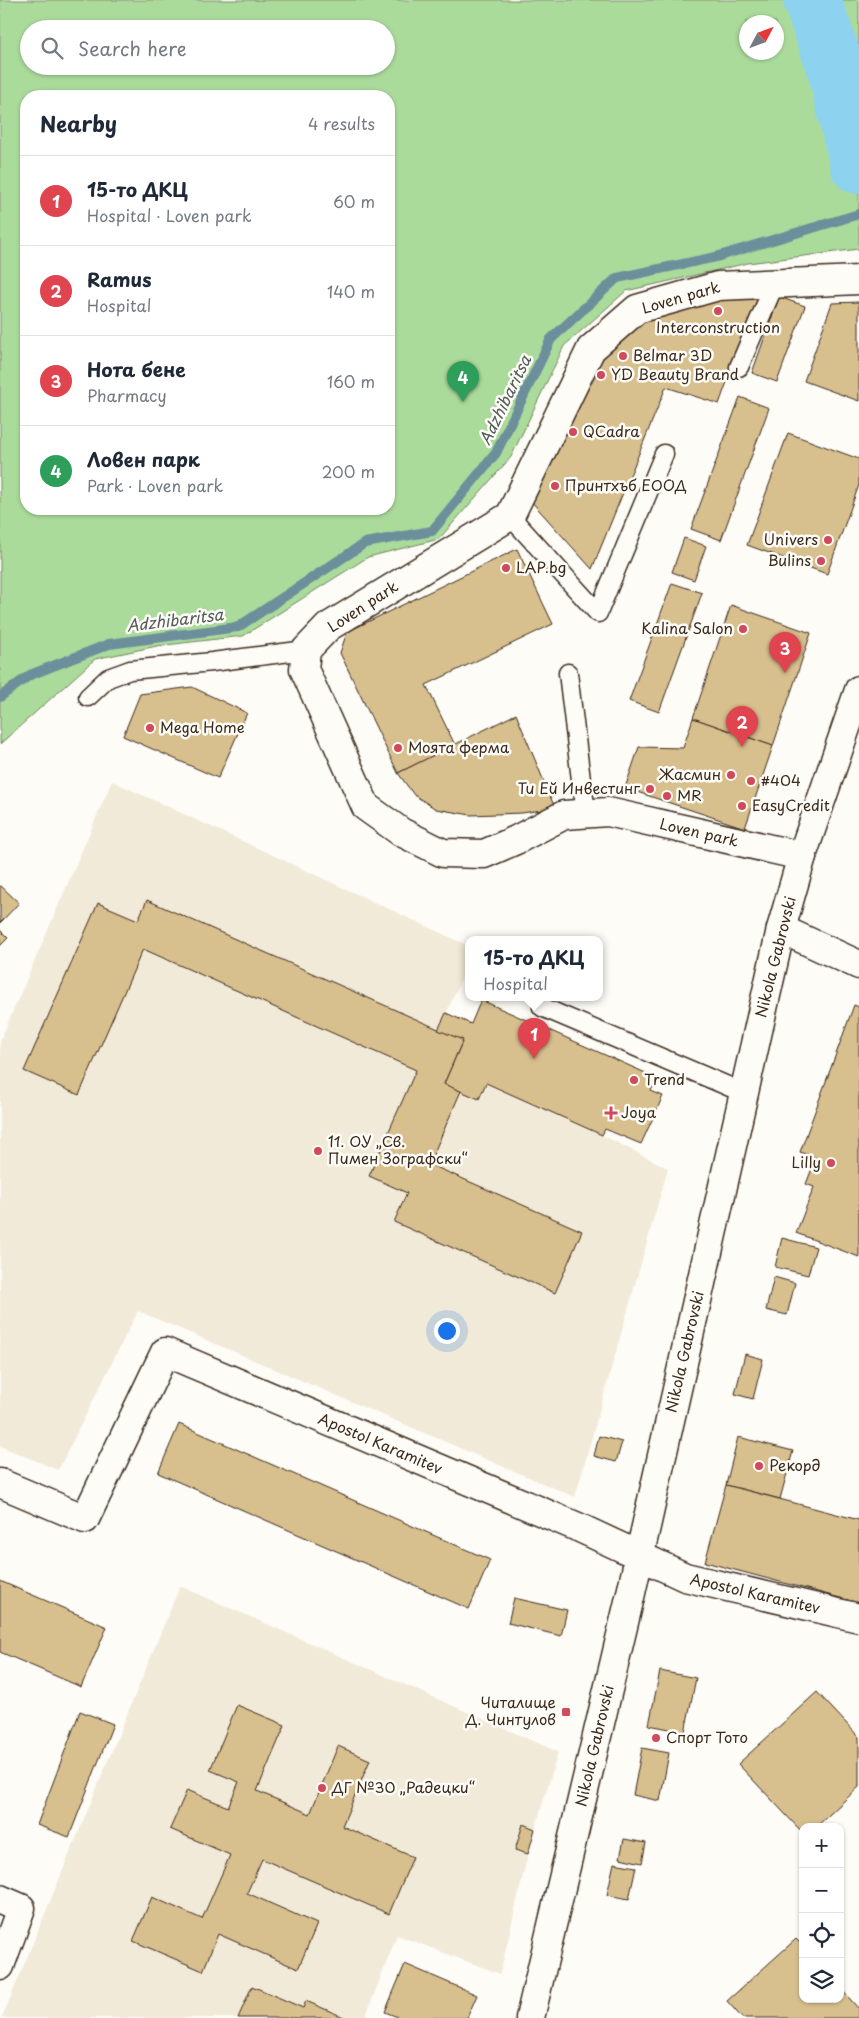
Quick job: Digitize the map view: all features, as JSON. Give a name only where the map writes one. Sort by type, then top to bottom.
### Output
[{"type":"street","name":"Loven park","points":[[802,856],[608,812],[564,815],[484,854],[443,853],[401,832],[366,807],[304,669],[306,650],[328,628],[510,516],[591,349],[637,309],[718,286],[859,280]]},
{"type":"street","name":"Nikola Gabrovski","points":[[530,2018],[639,1557],[780,929],[802,856],[859,690]]},
{"type":"street","points":[[780,929],[859,965]]},
{"type":"street","name":"Apostol Karamitev","points":[[0,1482],[85,1519],[165,1352],[580,1528],[685,1578],[859,1618]]},
{"type":"street","points":[[0,1900],[21,1908],[0,1966]]},
{"type":"lane","points":[[739,368],[775,283]]},
{"type":"lane","points":[[510,516],[598,613],[664,454]]},
{"type":"lane","points":[[88,697],[108,678],[130,670],[306,650]]},
{"type":"lane","points":[[568,673],[582,788],[587,813]]},
{"type":"lane","points":[[542,1007],[744,1093]]},
{"type":"shaded area","name":"11. ОУ „Св. Пимен Зографски“","points":[[112,781],[465,944],[465,971],[439,1029],[444,1084],[479,1099],[486,1083],[602,1135],[668,1168],[575,1497],[138,1311],[58,1470],[0,1446],[0,1041]]},
{"type":"shaded area","name":"ДГ №30 „Радецки“","points":[[180,1586],[558,1752],[535,1829],[523,1825],[515,1850],[528,1854],[500,1974],[397,1935],[365,2018],[2,2018]]},
{"type":"green space","points":[[0,0],[859,0],[859,249],[748,263],[626,291],[564,346],[511,457],[439,539],[368,557],[243,636],[157,646],[95,659],[0,744]]},
{"type":"building","points":[[760,292],[719,404],[666,387],[592,569],[530,500],[597,353],[626,329],[656,313],[708,299]]},
{"type":"building","points":[[779,297],[805,306],[777,382],[752,373]]},
{"type":"building","points":[[859,302],[859,401],[804,381],[832,303]]},
{"type":"building","points":[[740,397],[769,408],[721,540],[691,529]]},
{"type":"building","points":[[788,433],[859,459],[859,485],[827,574],[747,545]]},
{"type":"building","points":[[684,538],[706,546],[694,580],[672,572]]},
{"type":"building","points":[[517,549],[553,624],[426,685],[455,745],[398,773],[340,653],[347,632]]},
{"type":"building","points":[[672,583],[702,593],[659,712],[629,701]]},
{"type":"building","points":[[731,605],[811,633],[773,746],[693,718]]},
{"type":"building","points":[[192,687],[247,713],[218,778],[123,736],[140,694]]},
{"type":"building","points":[[516,714],[555,808],[522,813],[471,815],[436,809],[414,795],[398,773]]},
{"type":"building","points":[[693,718],[773,746],[745,828],[625,788],[639,747],[683,748]]},
{"type":"building","points":[[0,885],[19,903],[0,923]]},
{"type":"building","points":[[147,900],[463,1040],[444,1084],[461,1091],[429,1164],[582,1231],[555,1293],[394,1222],[407,1193],[369,1176],[416,1070],[143,949],[79,1095],[24,1071],[98,903],[138,920]]},
{"type":"building","points":[[0,930],[8,938],[0,946]]},
{"type":"building","points":[[481,1001],[483,1001],[657,1078],[651,1091],[663,1096],[641,1144],[605,1129],[602,1135],[486,1083],[479,1099],[444,1084],[463,1040],[438,1030],[446,1013],[471,1024]]},
{"type":"building","points":[[854,1005],[859,1007],[859,1257],[796,1233],[814,1187],[806,1184],[816,1158],[800,1152]]},
{"type":"building","points":[[782,1238],[816,1247],[808,1275],[775,1267]]},
{"type":"building","points":[[774,1277],[795,1283],[787,1315],[766,1310]]},
{"type":"building","points":[[745,1354],[763,1359],[753,1399],[735,1394]]},
{"type":"building","points":[[179,1424],[490,1560],[469,1609],[158,1473]]},
{"type":"building","points":[[599,1436],[622,1442],[616,1462],[594,1456]]},
{"type":"building","points":[[738,1437],[793,1451],[780,1499],[726,1485]]},
{"type":"building","points":[[726,1485],[859,1520],[859,1603],[705,1562]]},
{"type":"building","points":[[0,1581],[107,1627],[81,1687],[0,1652]]},
{"type":"building","points":[[514,1598],[567,1610],[561,1636],[508,1623]]},
{"type":"building","points":[[660,1671],[696,1678],[685,1732],[649,1725]]},
{"type":"building","points":[[817,1692],[859,1737],[859,1787],[820,1823],[799,1823],[799,1829],[738,1764]]},
{"type":"building","points":[[237,1705],[285,1725],[257,1791],[310,1814],[338,1746],[370,1760],[342,1826],[413,1857],[389,1914],[262,1859],[247,1893],[317,1924],[298,1969],[218,1934],[203,1971],[133,1941],[152,1897],[202,1919],[230,1855],[170,1829],[187,1790],[228,1807],[239,1782],[210,1770]]},
{"type":"building","points":[[80,1711],[113,1724],[69,1837],[37,1825]]},
{"type":"building","points":[[642,1748],[669,1753],[660,1801],[633,1795]]},
{"type":"building","points":[[523,1824],[535,1829],[528,1854],[515,1850]]},
{"type":"building","points":[[624,1839],[646,1843],[642,1863],[620,1858]]},
{"type":"building","points":[[614,1863],[636,1867],[629,1899],[607,1895]]},
{"type":"building","points":[[796,1939],[799,1942],[799,2003],[844,2003],[844,1992],[859,2009],[859,2018],[742,2018],[727,2001]]},
{"type":"building","points":[[405,1964],[477,1995],[467,2018],[400,2018],[385,2012]]},
{"type":"building","points":[[252,1986],[303,2008],[306,2001],[346,2018],[238,2018]]},
{"type":"waterway","points":[[812,0],[835,65],[859,165]]},
{"type":"waterway","name":"Adzhibaritsa","points":[[0,697],[30,675],[109,644],[238,627],[365,543],[432,531],[496,453],[551,339],[617,278],[716,257],[859,214]]},
{"type":"place","name":"Interconstruction","points":[[718,311]]},
{"type":"place","name":"Belmar 3D","points":[[623,356]]},
{"type":"place","name":"YD Beauty Brand","points":[[601,375]]},
{"type":"place","name":"Ловен парк","points":[[463,402]]},
{"type":"place","name":"QCadra","points":[[573,432]]},
{"type":"place","name":"Принтхъб ЕООД","points":[[555,486]]},
{"type":"place","name":"Univers","points":[[828,540]]},
{"type":"place","name":"Bulins","points":[[821,561]]},
{"type":"place","name":"LAP.bg","points":[[506,568]]},
{"type":"place","name":"Kalina Salon","points":[[743,629]]},
{"type":"place","name":"Нота бене","points":[[785,673]]},
{"type":"place","name":"Mega Home","points":[[150,728]]},
{"type":"place","name":"Ramus","points":[[742,747]]},
{"type":"place","name":"Моята ферма","points":[[398,748]]},
{"type":"place","name":"Жасмин","points":[[731,775]]},
{"type":"place","name":"#404","points":[[751,781]]},
{"type":"place","name":"Ти Ей Инвестинг","points":[[650,789]]},
{"type":"place","name":"MR","points":[[667,796]]},
{"type":"place","name":"EasyCredit","points":[[742,806]]},
{"type":"place","name":"15-то ДКЦ","points":[[534,1059]]},
{"type":"place","name":"Trend","points":[[634,1080]]},
{"type":"place","name":"Joya","points":[[611,1113]]},
{"type":"place","name":"11. ОУ „Св. Пимен Зографски“","points":[[318,1151]]},
{"type":"place","name":"Lilly","points":[[831,1163]]},
{"type":"place","name":"Рекорд","points":[[759,1466]]},
{"type":"place","name":"Читалище Д. Чинтулов","points":[[566,1712]]},
{"type":"place","name":"Спорт Тото","points":[[656,1738]]},
{"type":"place","name":"ДГ №30 „Радецки“","points":[[322,1788]]}]
